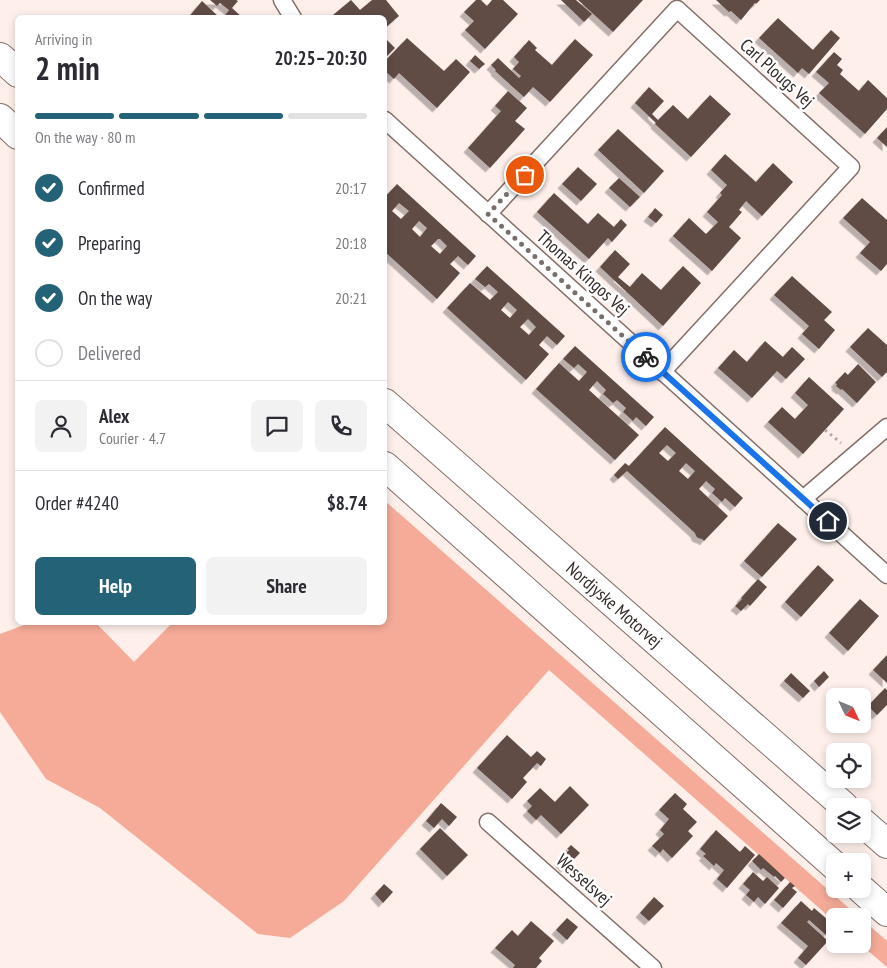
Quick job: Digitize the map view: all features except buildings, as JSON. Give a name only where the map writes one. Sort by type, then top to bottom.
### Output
[{"type":"highway","points":[[0,57],[15,70]]},
{"type":"highway","points":[[0,120],[15,133]]},
{"type":"highway","name":"Nordjyske Motorvej","points":[[387,405],[835,798]]},
{"type":"highway","points":[[387,468],[826,858]]},
{"type":"highway","points":[[871,830],[887,844]]},
{"type":"highway","points":[[871,898],[887,912]]},
{"type":"street","points":[[282,0],[291,15]]},
{"type":"street","name":"Carl Plougs Vej","points":[[488,214],[677,9],[851,167],[662,372]]},
{"type":"street","name":"Thomas Kingos Vej","points":[[387,122],[887,576]]},
{"type":"street","points":[[803,499],[887,427]]},
{"type":"street","name":"Wesselsvej","points":[[488,822],[653,968]]},
{"type":"shaded area","points":[[387,503],[826,888],[826,898],[837,898],[849,908],[826,908],[826,914],[549,670],[344,901],[290,938],[258,934],[100,808],[46,779],[0,712],[0,634],[24,625],[98,625],[134,662],[170,625],[387,625]]},
{"type":"shaded area","points":[[871,927],[887,941],[887,967],[871,953]]},
{"type":"way so far","points":[[525,175],[488,214],[646,357]]},
{"type":"route","points":[[646,357],[828,521]]}]
